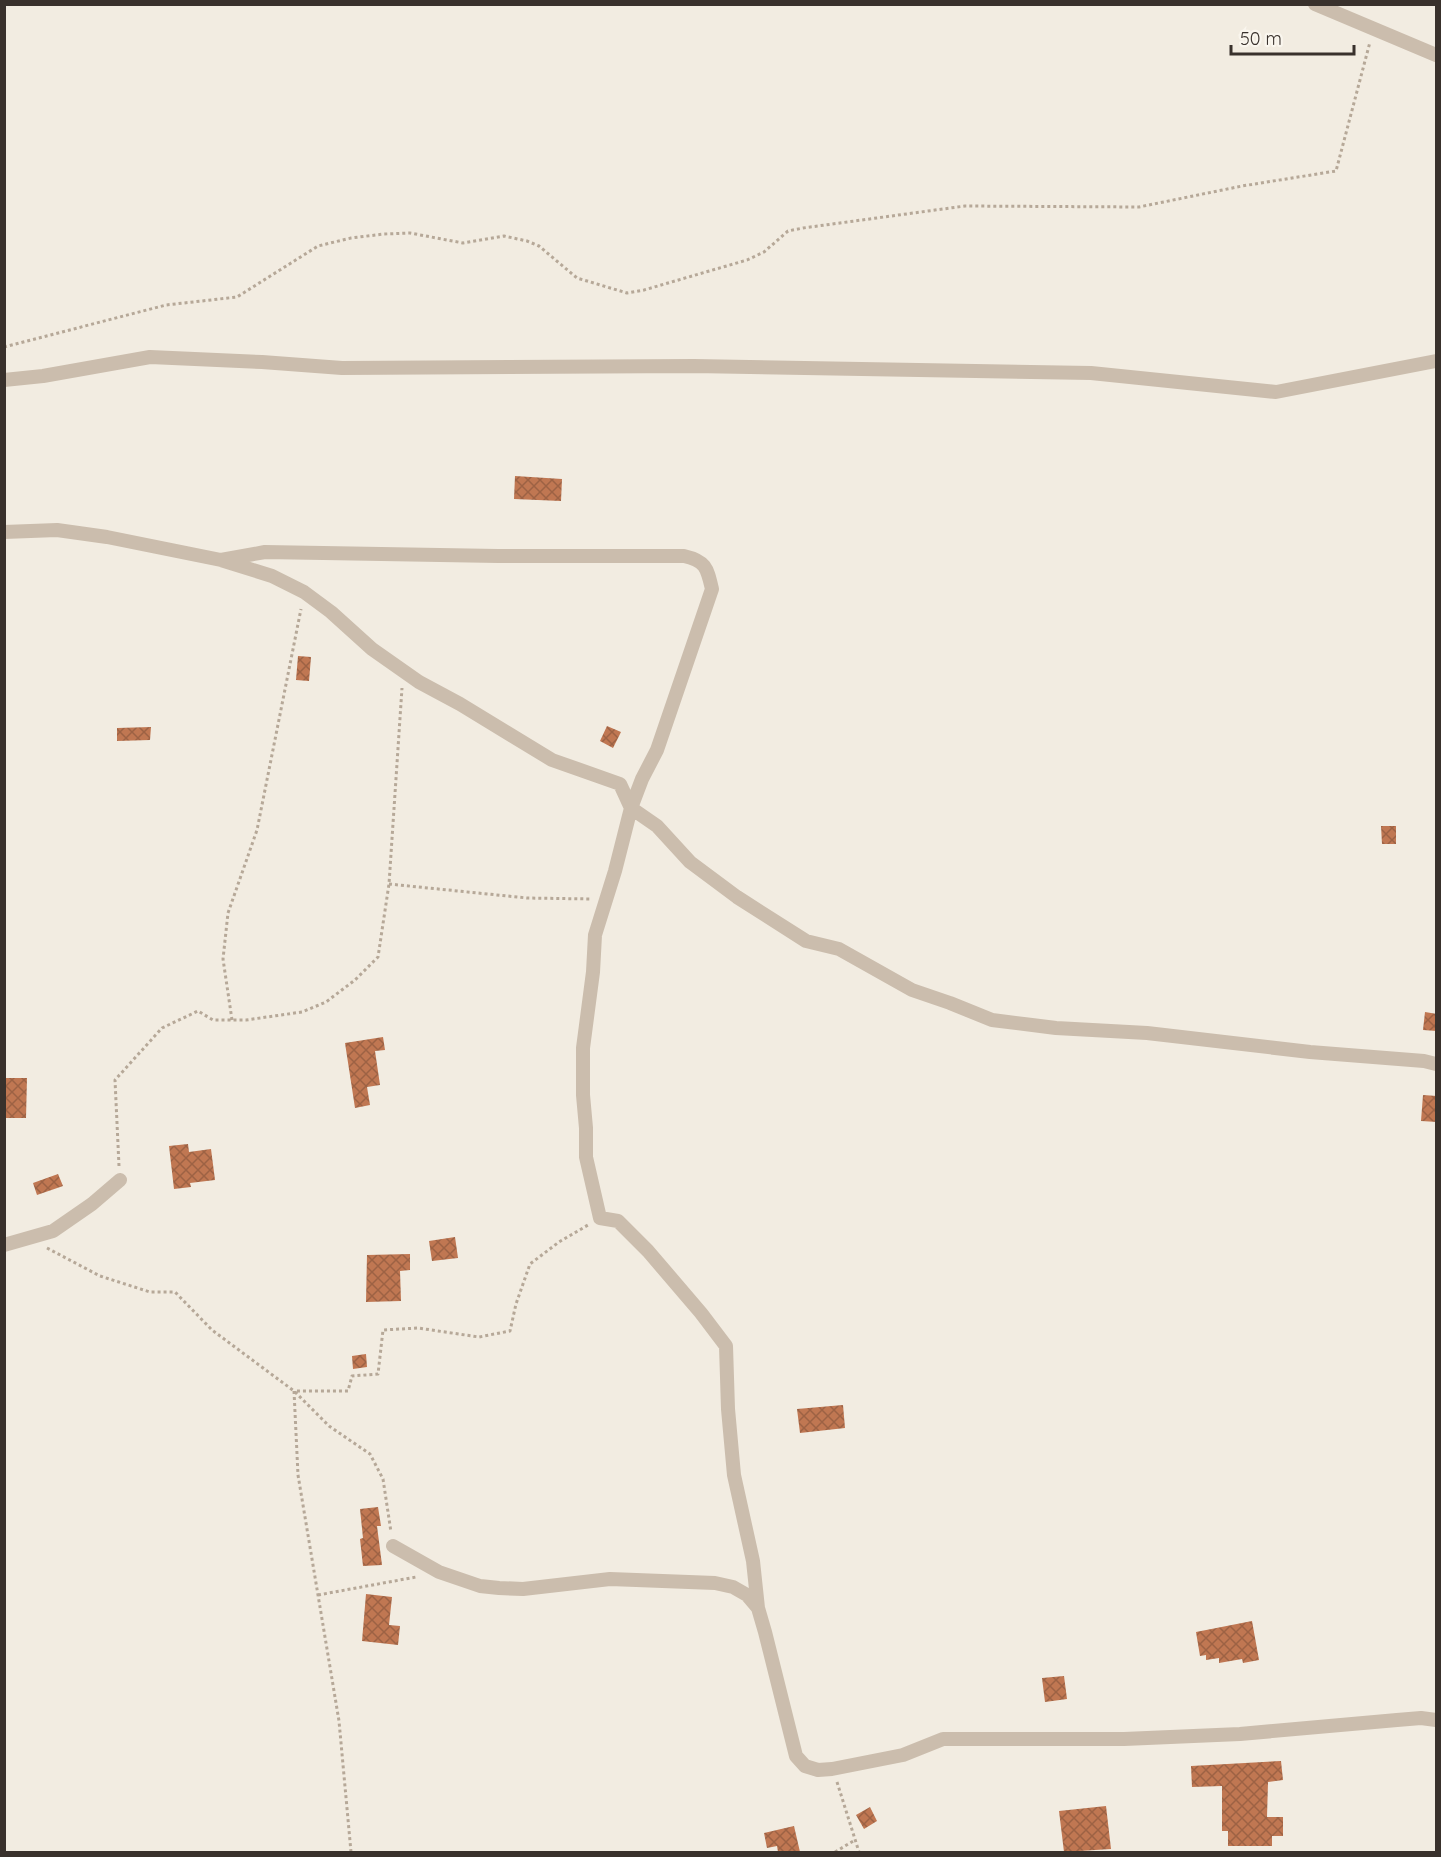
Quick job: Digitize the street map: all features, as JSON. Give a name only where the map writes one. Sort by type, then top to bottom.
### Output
[{"type":"street","points":[[1316,4],[1437,55]]},
{"type":"street","points":[[4,380],[43,376],[150,357],[342,368],[694,366],[1091,373],[1276,392],[1437,361]]},
{"type":"street","points":[[4,532],[57,530],[107,537],[221,560],[272,576],[304,592],[331,612],[372,650],[419,682],[552,760],[620,784],[631,808],[657,826],[690,862],[737,897],[806,941],[839,950],[912,990],[992,1020],[1056,1028],[1147,1033],[1310,1052],[1424,1060],[1437,1064]]},
{"type":"street","points":[[221,560],[266,552],[684,556],[698,560],[708,570],[712,589],[657,750],[642,779],[631,808],[596,935],[583,1048],[586,1157],[600,1218],[618,1221],[648,1251],[695,1305],[726,1346],[728,1409],[734,1474],[753,1561],[758,1608],[796,1756],[805,1766],[818,1770],[832,1769],[903,1755],[943,1739],[1124,1739],[1240,1734],[1421,1718],[1437,1720]]},
{"type":"street","points":[[4,1245],[53,1231],[92,1204],[120,1180]]},
{"type":"street","points":[[393,1546],[439,1572],[480,1586],[523,1589],[610,1578],[715,1583],[732,1587],[747,1595],[758,1608]]},
{"type":"path","points":[[4,347],[166,305],[237,297],[318,246],[351,238],[410,232],[463,243],[504,236],[539,246],[577,278],[627,293],[747,260],[764,252],[788,231],[802,228],[965,206],[1139,207],[1242,186],[1336,171],[1374,29]]},
{"type":"path","points":[[232,1020],[223,959],[228,913],[257,831],[283,709],[304,592]]},
{"type":"path","points":[[120,1180],[115,1080],[162,1028],[198,1011],[213,1020],[246,1020],[302,1012],[326,1002],[355,980],[378,957],[389,884],[404,672]]},
{"type":"path","points":[[389,884],[527,898],[605,899]]},
{"type":"path","points":[[294,1391],[348,1391],[352,1376],[378,1374],[383,1330],[418,1328],[478,1337],[510,1331],[516,1304],[530,1264],[559,1242],[600,1218]]},
{"type":"path","points":[[27,1238],[100,1276],[150,1292],[175,1292],[212,1330],[294,1391],[329,1426],[370,1454],[383,1479],[393,1546]]},
{"type":"path","points":[[294,1391],[298,1475],[339,1721],[351,1852]]},
{"type":"path","points":[[318,1595],[439,1572]]},
{"type":"path","points":[[832,1769],[859,1852]]},
{"type":"path","points":[[835,1852],[855,1840]]},
{"type":"building","points":[[515,476],[562,479],[561,501],[514,499]]},
{"type":"building","points":[[298,656],[311,657],[309,681],[296,680]]},
{"type":"building","points":[[607,726],[621,732],[613,748],[600,741]]},
{"type":"building","points":[[151,727],[150,740],[117,741],[117,728]]},
{"type":"building","points":[[1381,826],[1396,826],[1396,844],[1382,844]]},
{"type":"building","points":[[1425,1012],[1437,1014],[1437,1031],[1423,1030]]},
{"type":"building","points":[[383,1037],[385,1050],[375,1051],[380,1085],[367,1087],[370,1105],[355,1108],[345,1043]]},
{"type":"building","points":[[4,1078],[27,1078],[26,1118],[4,1118]]},
{"type":"building","points":[[1423,1095],[1437,1096],[1437,1122],[1421,1121]]},
{"type":"building","points":[[188,1144],[189,1152],[211,1149],[215,1180],[190,1183],[191,1187],[174,1189],[169,1146]]},
{"type":"building","points":[[58,1174],[63,1186],[37,1195],[33,1183]]},
{"type":"building","points":[[455,1237],[458,1258],[432,1261],[429,1241]]},
{"type":"building","points":[[410,1254],[410,1270],[400,1271],[401,1301],[366,1302],[367,1255]]},
{"type":"building","points":[[366,1354],[367,1367],[353,1369],[352,1356]]},
{"type":"building","points":[[843,1405],[845,1428],[800,1433],[797,1409]]},
{"type":"building","points":[[378,1507],[381,1526],[377,1526],[382,1565],[363,1566],[360,1509]]},
{"type":"building","points":[[366,1594],[392,1597],[389,1625],[400,1626],[398,1645],[362,1641]]},
{"type":"building","points":[[1252,1621],[1259,1660],[1243,1663],[1242,1659],[1219,1663],[1219,1658],[1206,1660],[1206,1655],[1200,1656],[1196,1632]]},
{"type":"building","points":[[1064,1676],[1067,1699],[1045,1702],[1042,1678]]},
{"type":"building","points":[[1281,1761],[1283,1780],[1268,1782],[1267,1817],[1283,1817],[1283,1836],[1272,1836],[1272,1846],[1228,1846],[1228,1831],[1222,1831],[1222,1786],[1192,1787],[1191,1766]]},
{"type":"building","points":[[1106,1806],[1111,1849],[1064,1852],[1059,1811]]},
{"type":"building","points":[[870,1807],[877,1821],[864,1829],[856,1815]]},
{"type":"building","points":[[794,1826],[800,1852],[778,1852],[777,1846],[767,1848],[764,1833]]}]
